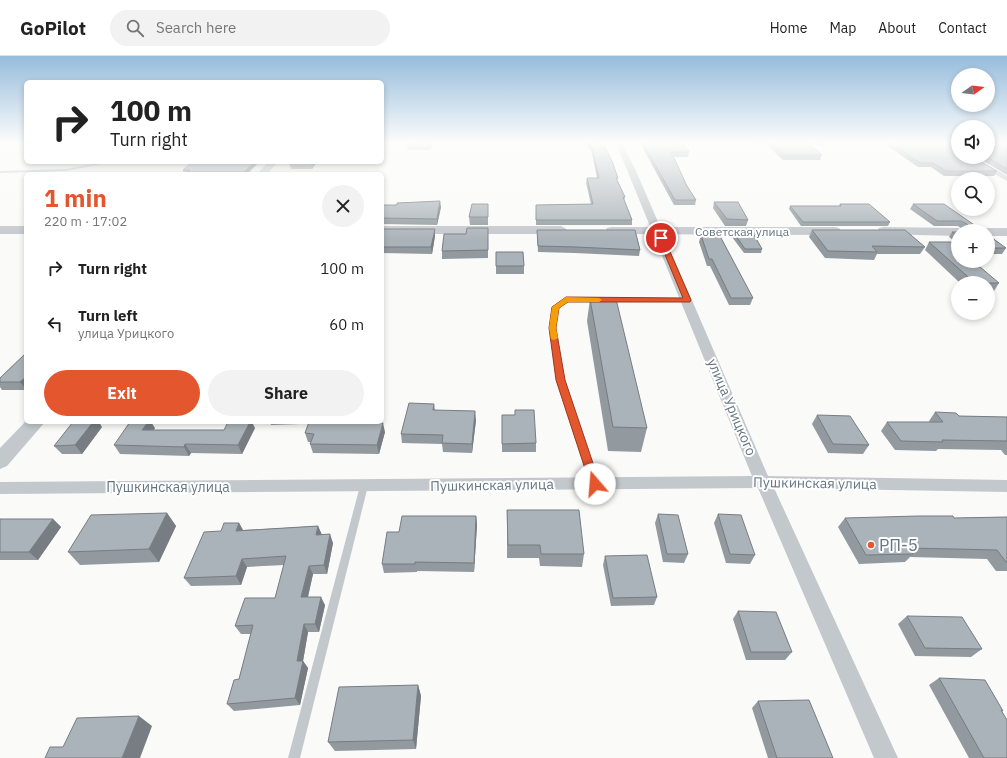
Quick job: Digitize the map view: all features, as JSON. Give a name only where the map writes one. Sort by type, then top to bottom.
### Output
[{"type":"street","name":"улица Урицкого","points":[[634,176],[762,482],[886,758]]},
{"type":"street","points":[[0,230],[24,230]]},
{"type":"street","points":[[384,230],[571,230]]},
{"type":"street","name":"Советская улица","points":[[602,230],[847,231]]},
{"type":"street","points":[[871,231],[951,232]]},
{"type":"street","points":[[995,232],[1007,232]]},
{"type":"street","points":[[0,461],[34,424]]},
{"type":"street","name":"Пушкинская улица","points":[[0,488],[762,482],[1007,486]]},
{"type":"lane","points":[[595,484],[560,380],[552,328],[555,307],[566,300],[687,300]]},
{"type":"lane","points":[[294,758],[364,486]]},
{"type":"building","points":[[598,176],[617,176],[618,178],[616,178],[625,197],[623,197],[632,220],[536,220],[536,205],[593,204],[587,178],[599,178]]},
{"type":"building","points":[[661,176],[682,176],[696,200],[675,200]]},
{"type":"building","points":[[440,201],[437,219],[384,218],[384,205],[397,205],[397,203]]},
{"type":"building","points":[[714,202],[738,202],[748,220],[727,219]]},
{"type":"building","points":[[472,204],[488,204],[488,217],[469,217]]},
{"type":"building","points":[[840,204],[869,204],[890,222],[803,222],[790,206],[841,206]]},
{"type":"building","points":[[913,204],[944,204],[951,209],[951,216],[961,216],[973,224],[967,224],[961,221],[937,221]]},
{"type":"building","points":[[467,228],[488,228],[488,250],[442,251],[444,234],[466,234]]},
{"type":"building","points":[[384,229],[435,229],[431,247],[384,247]]},
{"type":"building","points":[[537,230],[635,230],[640,250],[538,246]]},
{"type":"building","points":[[812,230],[905,230],[925,247],[872,246],[877,252],[828,251]]},
{"type":"building","points":[[734,233],[753,233],[762,249],[745,249]]},
{"type":"building","points":[[701,235],[720,236],[753,298],[731,298],[712,259],[709,259]]},
{"type":"building","points":[[995,240],[1006,248],[995,248]]},
{"type":"building","points":[[929,242],[951,242],[951,262]]},
{"type":"building","points":[[496,252],[523,252],[524,266],[496,266]]},
{"type":"building","points":[[958,268],[981,268],[991,276],[967,276]]},
{"type":"building","points":[[590,299],[616,299],[647,428],[613,427]]},
{"type":"building","points":[[24,355],[24,379],[20,382],[0,382],[0,378]]},
{"type":"building","points":[[409,403],[434,404],[433,410],[475,411],[472,444],[442,443],[443,435],[401,434]]},
{"type":"building","points":[[515,410],[534,410],[536,443],[502,444],[502,415],[515,415]]},
{"type":"building","points":[[935,412],[956,413],[959,416],[1007,417],[1007,441],[901,441],[887,422],[943,422]]},
{"type":"building","points":[[817,415],[850,416],[869,445],[833,444]]},
{"type":"building","points":[[71,424],[91,424],[75,445],[54,446]]},
{"type":"building","points":[[129,424],[146,424],[142,430],[224,430],[227,424],[249,424],[238,445],[185,444],[184,447],[114,445]]},
{"type":"building","points":[[308,424],[383,424],[377,445],[310,444],[314,434],[305,433]]},
{"type":"building","points":[[507,510],[579,510],[584,554],[541,554],[540,545],[508,545]]},
{"type":"building","points":[[167,513],[149,549],[68,552],[91,515]]},
{"type":"building","points":[[658,514],[678,515],[688,554],[667,554]]},
{"type":"building","points":[[718,514],[741,515],[755,555],[730,554]]},
{"type":"building","points":[[402,516],[476,516],[474,563],[415,562],[415,564],[382,564],[387,532],[399,532]]},
{"type":"building","points":[[953,516],[954,518],[1007,517],[1007,562],[997,550],[909,548],[913,554],[866,555],[845,518]]},
{"type":"building","points":[[0,519],[53,519],[29,552],[0,552]]},
{"type":"building","points":[[224,523],[239,523],[236,531],[318,526],[316,535],[330,534],[324,565],[309,566],[301,597],[321,597],[315,624],[304,624],[297,661],[303,661],[295,698],[227,704],[234,680],[239,679],[253,625],[235,626],[245,598],[275,598],[286,556],[242,559],[236,576],[184,578],[204,532],[221,531]]},
{"type":"building","points":[[647,555],[657,597],[613,598],[605,556]]},
{"type":"building","points":[[738,611],[776,612],[792,652],[751,652]]},
{"type":"building","points":[[907,616],[962,617],[982,649],[925,648]]},
{"type":"building","points":[[939,678],[985,680],[1007,720],[1007,758],[984,758]]},
{"type":"building","points":[[418,685],[413,740],[328,742],[339,687]]},
{"type":"building","points":[[809,700],[833,758],[777,758],[758,701]]},
{"type":"building","points":[[139,716],[122,758],[45,758],[50,747],[63,747],[77,718]]},
{"type":"slow traffic","points":[[554,338],[552,328],[555,307],[566,300],[599,300]]},
{"type":"place","name":"РП-5","points":[[871,545]]},
{"type":"route","points":[[595,484],[560,380],[552,328],[555,307],[566,300],[687,300],[661,238]]}]
